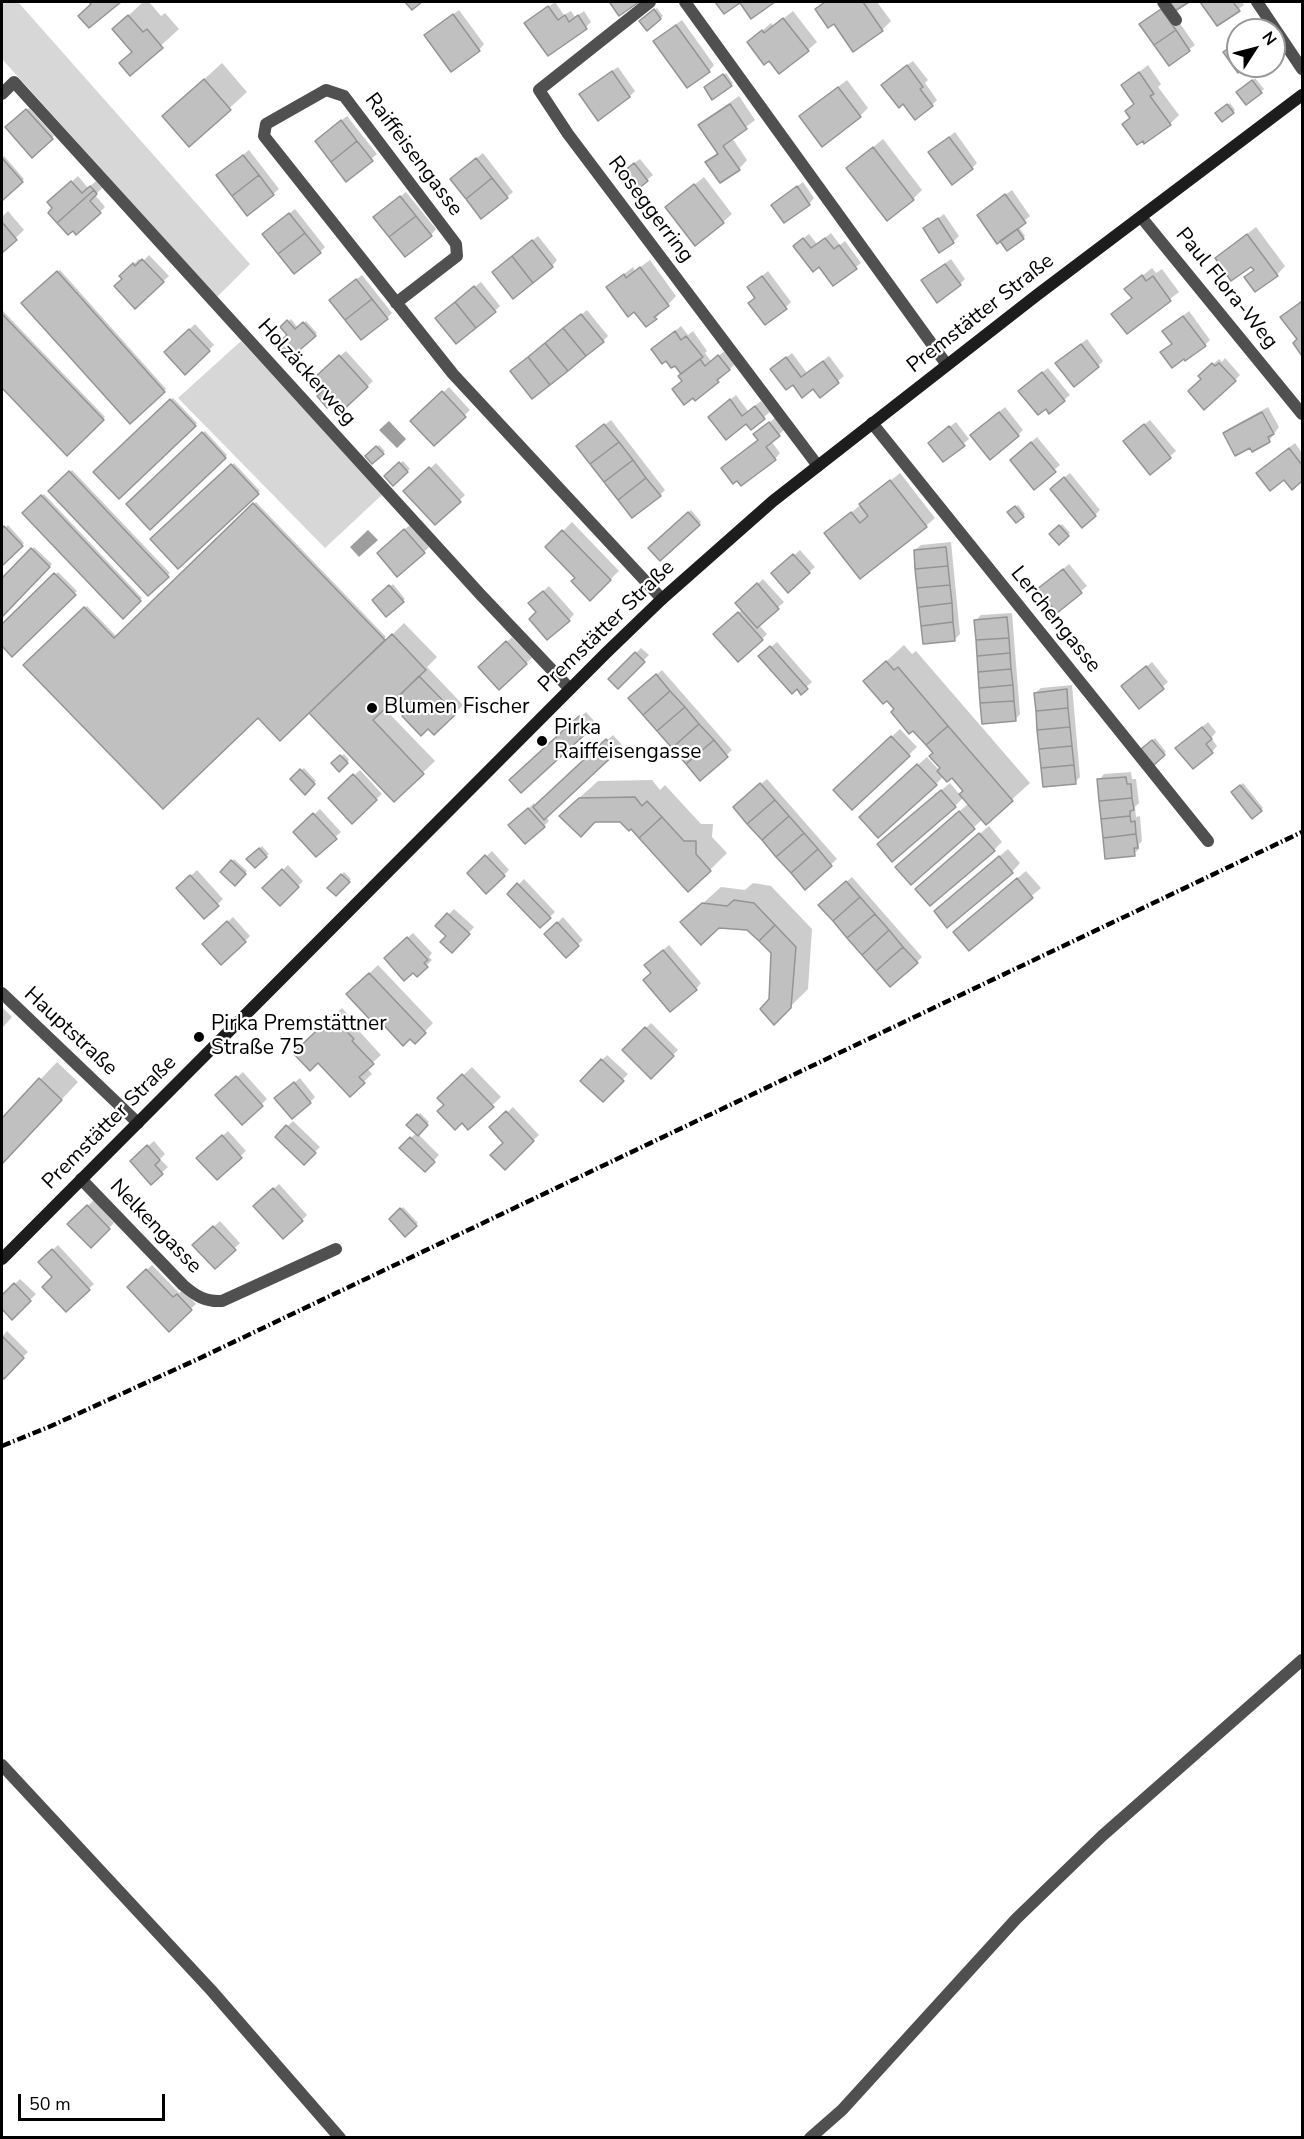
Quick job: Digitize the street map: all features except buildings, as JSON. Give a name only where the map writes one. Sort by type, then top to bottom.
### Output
[{"type":"main road","name":"Premstätter Straße","points":[[2,1259],[662,599],[773,501],[872,423],[1302,95]]},
{"type":"street","name":"Roseggerring","points":[[650,2],[539,90],[568,134],[818,466]]},
{"type":"street","points":[[685,2],[947,365]]},
{"type":"street","points":[[1163,2],[1176,20]]},
{"type":"street","points":[[1257,2],[1302,69]]},
{"type":"street","name":"Holzäckerweg","points":[[2,94],[14,82],[473,587],[570,689]]},
{"type":"street","name":"Raiffeisengasse","points":[[396,303],[457,256],[456,244],[344,96],[326,90],[266,124],[264,136],[396,303],[453,374],[662,599]]},
{"type":"street","name":"Paul Flora-Weg","points":[[1141,217],[1302,414]]},
{"type":"street","name":"Lerchengasse","points":[[872,423],[1208,840]]},
{"type":"street","name":"Hauptstraße","points":[[2,993],[138,1123]]},
{"type":"street","name":"Nelkengasse","points":[[81,1179],[183,1285],[197,1296],[210,1301],[222,1301],[336,1249]]},
{"type":"street","points":[[810,2138],[842,2110],[1016,1919],[1093,1844],[1302,1660]]},
{"type":"street","points":[[2,1765],[211,1990],[340,2138]]},
{"type":"shaded area","points":[[2,2],[18,2],[250,264],[217,297],[2,59]]},
{"type":"shaded area","points":[[241,341],[383,494],[325,548],[178,398]]},
{"type":"shaded area","points":[[389,421],[406,439],[397,448],[379,430]]},
{"type":"shaded area","points":[[368,530],[378,540],[359,557],[350,547]]},
{"type":"railway","points":[[2,1446],[198,1359],[1302,832]]},
{"type":"place","name":"Blumen Fischer","points":[[372,708]]},
{"type":"place","name":"Pirka Raiffeisengasse","points":[[542,741]]},
{"type":"place","name":"Pirka Premstättner Straße 75","points":[[199,1037]]}]
